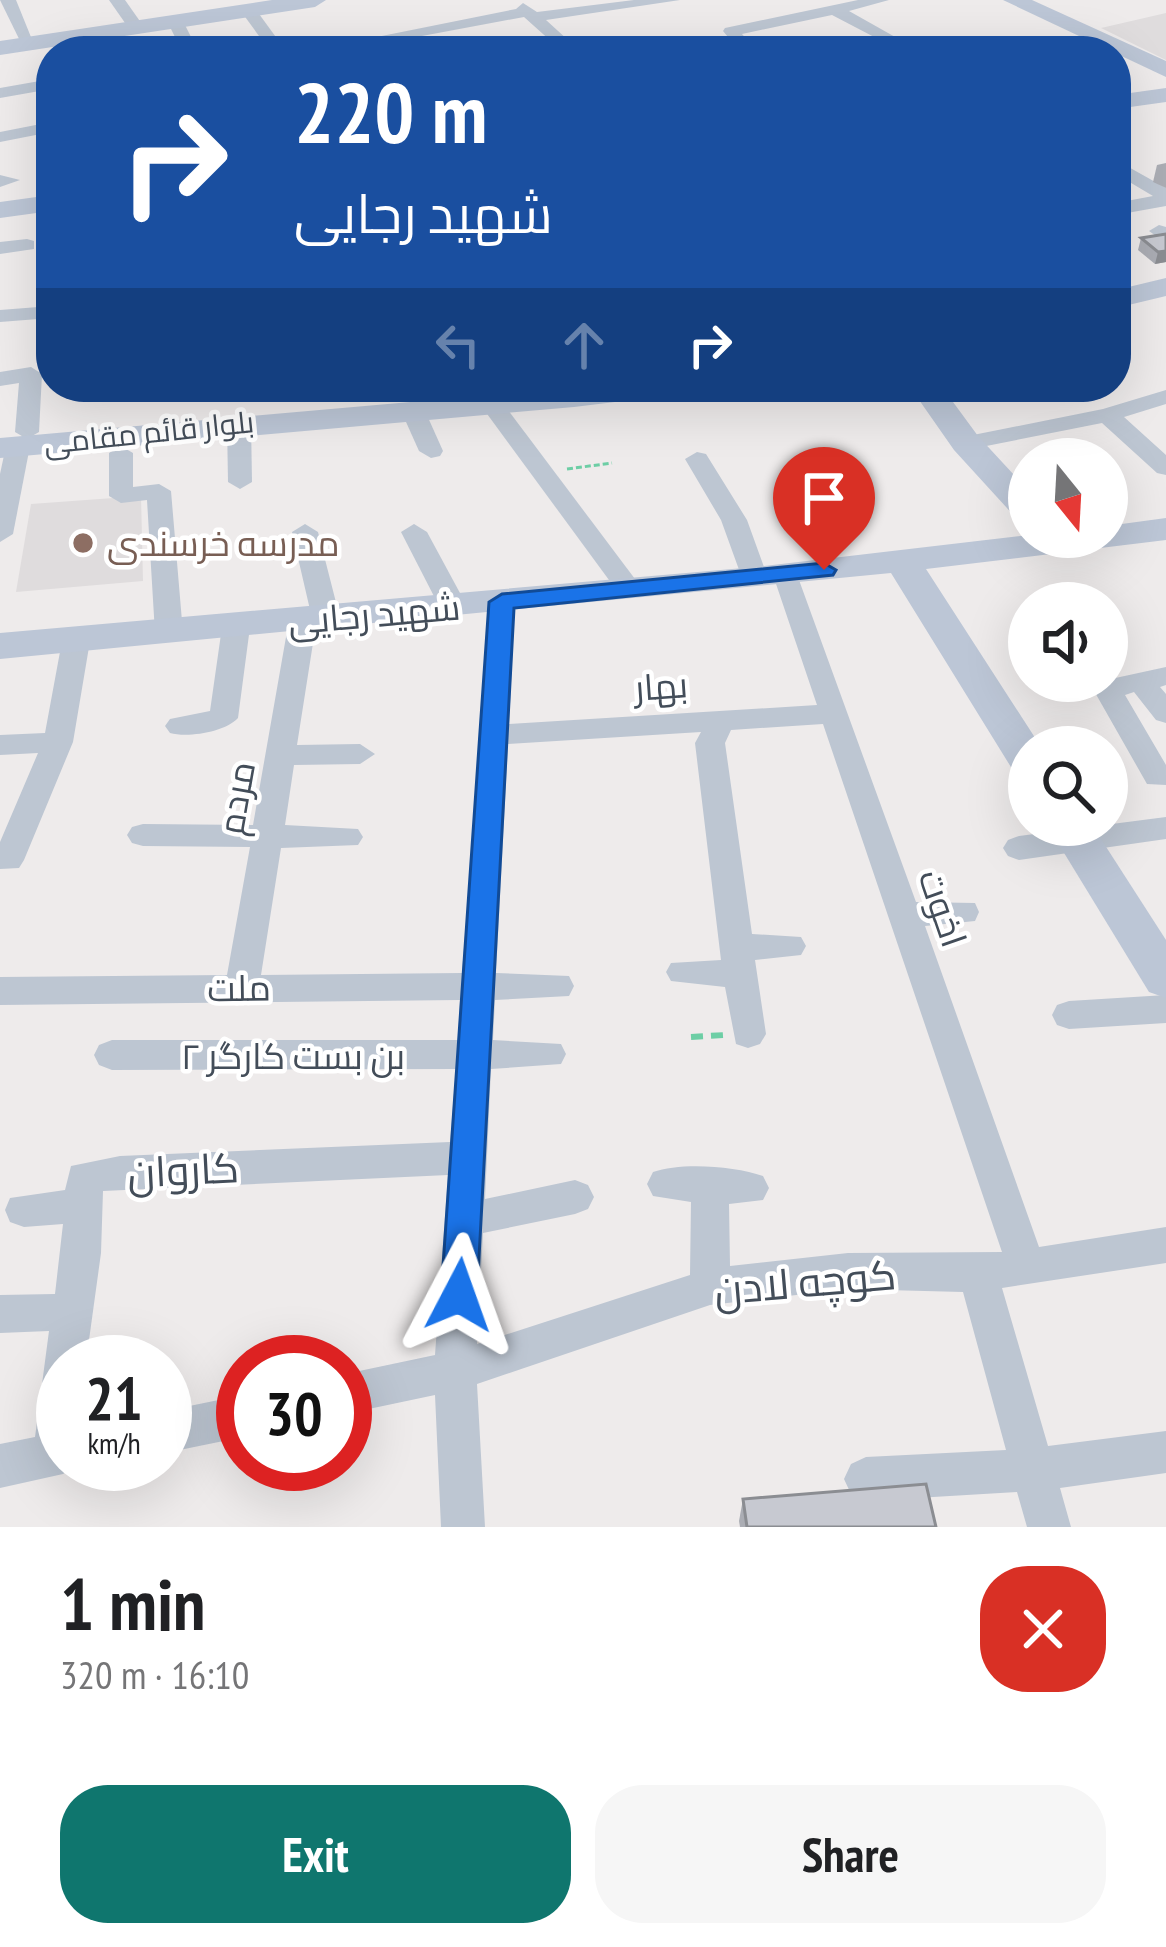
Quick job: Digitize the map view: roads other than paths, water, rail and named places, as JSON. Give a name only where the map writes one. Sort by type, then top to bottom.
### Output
[{"type":"main road","points":[[79,36],[309,0]]},
{"type":"main road","points":[[1014,0],[1092,36]]},
{"type":"main road","points":[[0,48],[36,43]]},
{"type":"main road","points":[[1131,54],[1166,70]]},
{"type":"main road","points":[[1131,100],[1166,95]]},
{"type":"main road","points":[[0,210],[36,205]]},
{"type":"main road","points":[[1131,282],[1166,274]]},
{"type":"main road","points":[[1131,295],[1166,287]]},
{"type":"main road","name":"بلوار قائم مقامی","points":[[11,440],[442,402]]},
{"type":"main road","name":"بلوار قائم مقامی","points":[[11,440],[264,408],[414,413],[462,402]]},
{"type":"main road","points":[[937,402],[1008,489]]},
{"type":"main road","name":"شهید رجایی","points":[[1128,530],[1166,529]]},
{"type":"main road","name":"شهید رجایی","points":[[0,646],[771,577],[1008,547]]},
{"type":"main road","points":[[902,561],[1008,729]]},
{"type":"main road","points":[[1083,846],[1158,952]]},
{"type":"street","points":[[8,0],[29,44]]},
{"type":"street","points":[[117,0],[136,27]]},
{"type":"street","points":[[392,36],[526,10],[672,0]]},
{"type":"street","points":[[734,36],[730,32],[881,0]]},
{"type":"street","points":[[248,10],[267,36]]},
{"type":"street","points":[[526,10],[555,36]]},
{"type":"street","points":[[835,10],[885,36]]},
{"type":"street","points":[[175,21],[182,36]]},
{"type":"street","points":[[0,93],[36,87]]},
{"type":"street","points":[[0,137],[36,131]]},
{"type":"street","points":[[1131,176],[1166,198]]},
{"type":"street","points":[[1131,205],[1166,198]]},
{"type":"street","points":[[0,248],[27,245]]},
{"type":"street","points":[[0,316],[36,313]]},
{"type":"street","points":[[0,379],[31,374],[11,440],[0,534]]},
{"type":"street","points":[[966,443],[1107,416],[1166,397]]},
{"type":"street","points":[[488,402],[629,590]]},
{"type":"street","points":[[414,413],[430,451]]},
{"type":"street","points":[[1107,416],[1166,468]]},
{"type":"street","points":[[239,423],[241,482]]},
{"type":"street","points":[[122,453],[121,496],[159,491],[170,633]]},
{"type":"street","name":"اخوت","points":[[698,458],[771,577],[834,714],[1027,1268]]},
{"type":"street","points":[[305,532],[314,619]]},
{"type":"street","points":[[414,532],[453,606]]},
{"type":"street","points":[[463,1527],[454,1371],[502,602]]},
{"type":"street","name":"مردم","points":[[242,988],[283,755],[314,619]]},
{"type":"street","points":[[180,726],[223,718],[236,627]]},
{"type":"street","points":[[8,860],[58,742],[76,641]]},
{"type":"street","points":[[1158,777],[1107,689],[1154,679],[1166,713]]},
{"type":"street","name":"بهار","points":[[493,736],[834,714]]},
{"type":"street","points":[[722,721],[710,742],[748,1034]]},
{"type":"street","points":[[0,745],[58,742]]},
{"type":"street","points":[[283,755],[360,754]]},
{"type":"street","points":[[1128,830],[1166,828]]},
{"type":"street","points":[[143,836],[347,837]]},
{"type":"street","points":[[1019,848],[1027,846]]},
{"type":"street","points":[[904,915],[963,912]]},
{"type":"street","points":[[683,972],[789,946]]},
{"type":"street","name":"ملت","points":[[0,991],[557,986]]},
{"type":"street","points":[[1069,1015],[1166,1009]]},
{"type":"street","name":"بن بست کارگر ۲","points":[[112,1055],[548,1054]]},
{"type":"street","name":"کاروان","points":[[69,1335],[84,1178],[120,1172],[467,1159]]},
{"type":"street","points":[[666,1184],[750,1188]]},
{"type":"street","points":[[710,1186],[710,1287]]},
{"type":"street","points":[[464,1220],[575,1197]]},
{"type":"street","points":[[24,1210],[83,1205]]},
{"type":"street","name":"کوچه لادن","points":[[372,1388],[454,1371],[710,1287],[848,1270],[978,1274],[1166,1246]]},
{"type":"street","points":[[978,1274],[1048,1527]]},
{"type":"street","points":[[0,1314],[72,1312]]},
{"type":"street","points":[[866,1479],[1032,1470],[1166,1452]]},
{"type":"street","points":[[0,1466],[36,1459]]},
{"type":"place","name":"مدرسه خرسندی","points":[[83,543]]}]
